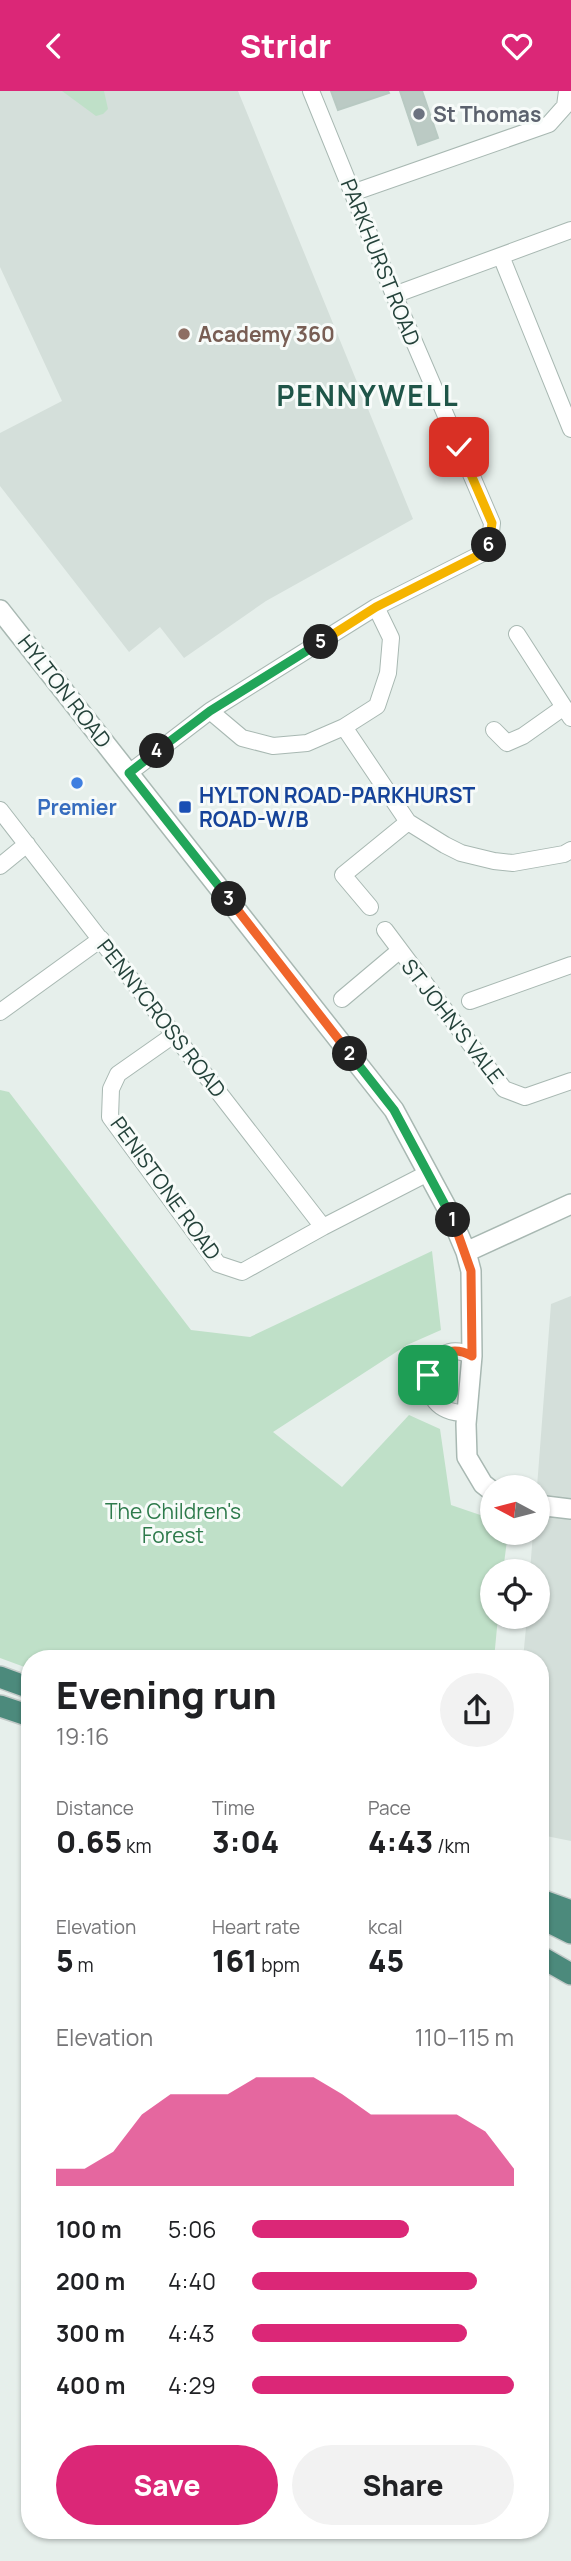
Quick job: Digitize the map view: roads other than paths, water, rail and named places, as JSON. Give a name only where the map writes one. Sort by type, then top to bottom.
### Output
[{"type":"highway","points":[[0,1677],[21,1685]]},
{"type":"highway","points":[[0,1706],[21,1713]]},
{"type":"highway","points":[[549,1903],[571,1911]]},
{"type":"highway","points":[[549,1922],[571,1933]]},
{"type":"highway","points":[[549,1950],[571,1960]]},
{"type":"highway","points":[[549,1962],[571,1974]]},
{"type":"street","name":"PARKHURST ROAD","points":[[311,91],[394,295],[492,523],[489,550],[376,607]]},
{"type":"street","points":[[352,193],[549,124],[565,106],[567,91]]},
{"type":"street","points":[[394,295],[571,230]]},
{"type":"street","points":[[501,256],[571,429]]},
{"type":"street","points":[[129,773],[210,711],[376,607],[391,638],[388,673],[377,705],[344,727],[307,743],[273,746],[242,738],[210,711]]},
{"type":"street","name":"HYLTON ROAD","points":[[0,610],[394,1110],[466,1252],[471,1271],[472,1356],[467,1413],[467,1457],[480,1478]]},
{"type":"street","points":[[494,730],[507,743],[567,712],[517,634]]},
{"type":"street","points":[[344,727],[408,822],[445,845],[480,859],[513,863],[564,854],[571,850]]},
{"type":"street","name":"PENNYCROSS ROAD","points":[[0,810],[323,1227]]},
{"type":"street","points":[[370,907],[343,875],[408,822]]},
{"type":"street","points":[[0,866],[27,844]]},
{"type":"street","name":"ST JOHN'S VALE","points":[[385,930],[398,951],[504,1089],[525,1097],[571,1081]]},
{"type":"street","points":[[0,1012],[101,939]]},
{"type":"street","points":[[342,999],[398,951]]},
{"type":"street","points":[[470,1001],[571,965]]},
{"type":"street","name":"PENISTONE ROAD","points":[[175,1034],[118,1074],[111,1089],[110,1117],[219,1264],[242,1272],[428,1173]]},
{"type":"street","points":[[466,1252],[571,1204]]},
{"type":"street","points":[[467,1413],[447,1411],[438,1405],[431,1396],[428,1375],[440,1356],[450,1351],[460,1350],[472,1356]]},
{"type":"street","points":[[550,1507],[571,1509]]},
{"type":"place","name":"St Thomas","points":[[419,114]]},
{"type":"place","name":"Academy 360","points":[[184,334]]},
{"type":"place","name":"Premier","points":[[77,783]]},
{"type":"place","name":"HYLTON ROAD-PARKHURST ROAD-W/B","points":[[185,807]]},
{"type":"district","name":"PENNYWELL","points":[[368,395]]},
{"type":"park label","name":"The Children's Forest","points":[[173,1523]]}]
